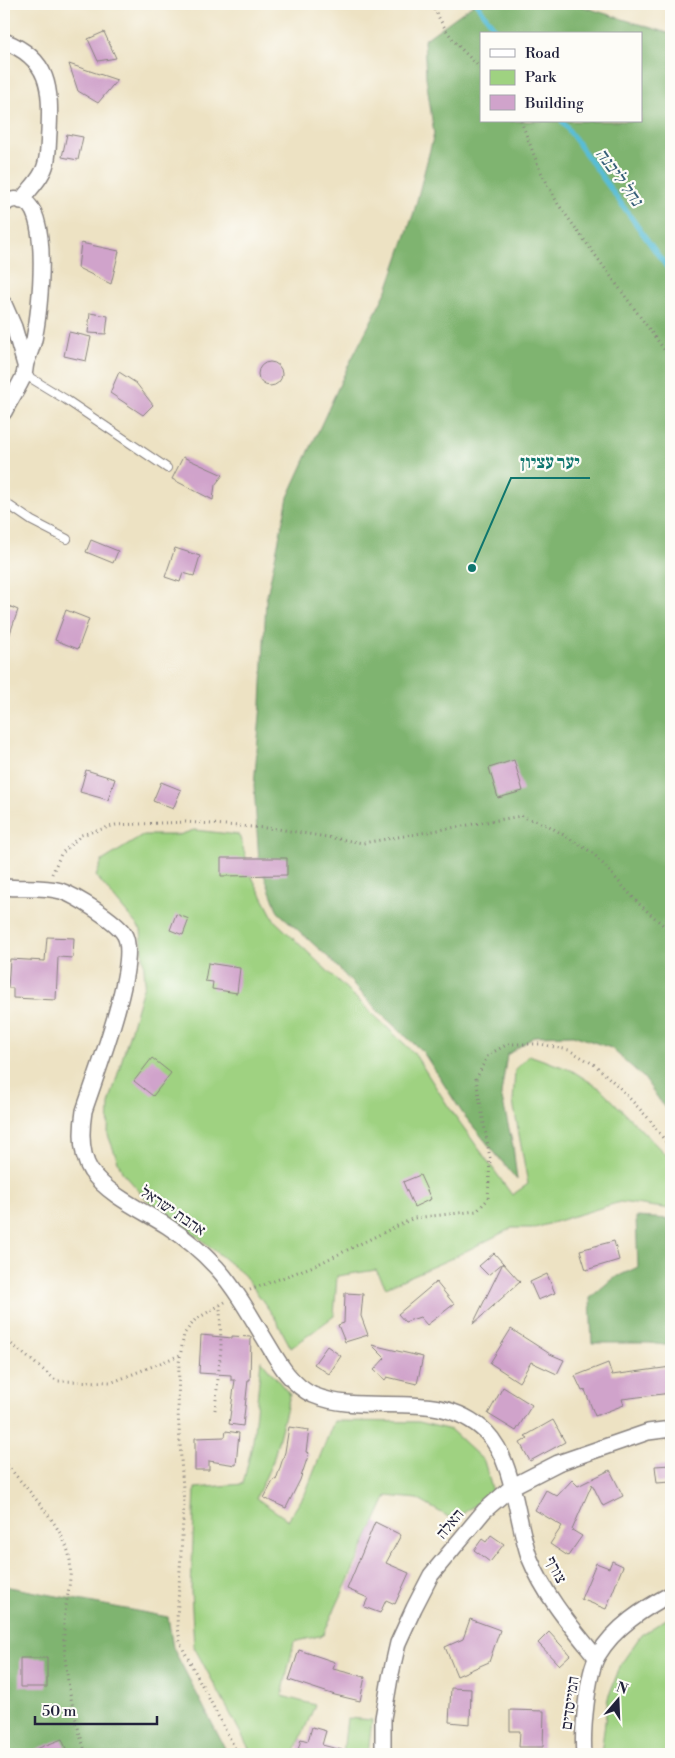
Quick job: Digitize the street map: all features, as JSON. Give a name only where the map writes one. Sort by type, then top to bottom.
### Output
[{"type":"street","points":[[4,41],[20,47],[35,59],[47,82],[50,104],[48,152],[43,173],[21,200]]},
{"type":"street","points":[[4,205],[7,201],[21,200],[26,202],[36,214],[40,230],[41,273],[35,337],[25,369],[4,412]]},
{"type":"street","points":[[4,304],[14,327],[25,369]]},
{"type":"street","name":"אהבת ישראל","points":[[4,887],[45,889],[62,892],[87,904],[114,924],[125,935],[127,952],[120,1003],[82,1120],[83,1150],[90,1170],[105,1186],[195,1246],[219,1270],[237,1295],[278,1362],[293,1381],[312,1394],[331,1400],[353,1403],[422,1405],[443,1409],[463,1416],[486,1433],[499,1452],[513,1486]]},
{"type":"street","name":"האלה","points":[[383,1754],[383,1718],[398,1643],[432,1575],[484,1511],[513,1486],[558,1464],[597,1448],[648,1432],[671,1429]]},
{"type":"street","name":"צורף","points":[[513,1486],[530,1557],[540,1581],[555,1606],[596,1657]]},
{"type":"street","points":[[596,1657],[608,1641],[626,1623],[647,1606],[671,1594]]},
{"type":"street","name":"המייסדים","points":[[584,1754],[583,1741],[586,1706],[596,1657]]},
{"type":"lane","points":[[25,369],[167,468]]},
{"type":"lane","points":[[4,502],[32,521],[68,539]]},
{"type":"path","points":[[432,4],[443,26],[457,45],[480,67]]},
{"type":"path","points":[[521,122],[539,168],[558,204],[671,359]]},
{"type":"path","points":[[45,889],[61,854],[81,835],[116,825],[186,822],[278,829],[363,843],[520,816],[549,826],[593,853],[638,903],[671,932]]},
{"type":"path","points":[[238,1754],[180,1643],[178,1619],[184,1504],[178,1413],[184,1334],[195,1320],[237,1295],[316,1265],[414,1218],[477,1211],[488,1199],[490,1158],[476,1079],[488,1055],[508,1044],[540,1044],[569,1050],[595,1065],[650,1120],[671,1149]]},
{"type":"path","points":[[215,1410],[221,1348],[220,1305]]},
{"type":"path","points":[[4,1338],[58,1380],[113,1382],[181,1355]]},
{"type":"path","points":[[4,1461],[54,1523],[68,1552],[70,1567],[64,1621],[64,1654],[70,1701],[86,1754]]},
{"type":"green space","points":[[474,4],[574,4],[671,34],[671,1117],[644,1078],[611,1048],[573,1035],[535,1036],[507,1055],[501,1094],[513,1146],[517,1180],[463,1114],[423,1052],[379,1012],[329,958],[278,912],[259,862],[254,785],[261,704],[266,600],[288,497],[348,366],[387,290],[414,212],[434,134],[426,77],[424,40]]},
{"type":"green space","points":[[194,830],[239,835],[253,879],[275,921],[414,1053],[448,1106],[512,1195],[528,1184],[513,1102],[515,1070],[529,1055],[571,1070],[601,1089],[671,1160],[671,1209],[620,1202],[535,1228],[512,1228],[450,1259],[386,1287],[376,1270],[337,1276],[334,1316],[291,1348],[275,1318],[244,1275],[198,1237],[149,1202],[122,1172],[108,1135],[109,1104],[145,981],[141,930],[96,876],[102,861],[144,835],[179,835]]},
{"type":"green space","points":[[636,1217],[671,1219],[671,1346],[650,1343],[592,1343],[590,1298],[612,1279],[638,1267]]},
{"type":"green space","points":[[261,1360],[290,1395],[273,1461],[256,1498],[288,1520],[305,1494],[334,1421],[419,1422],[451,1430],[484,1461],[493,1492],[454,1520],[417,1499],[387,1496],[323,1635],[294,1642],[282,1696],[315,1705],[294,1754],[252,1754],[194,1647],[191,1591],[195,1488],[243,1484],[253,1441]]},
{"type":"green space","points":[[4,1586],[168,1617],[173,1648],[228,1754],[4,1754]]},
{"type":"green space","points":[[671,1616],[671,1754],[601,1754],[608,1698],[621,1664],[641,1635]]},
{"type":"green space","points":[[347,1718],[372,1720],[368,1754],[343,1754]]},
{"type":"building","points":[[104,32],[116,58],[98,61],[88,39]]},
{"type":"building","points":[[69,64],[117,80],[98,103],[78,91]]},
{"type":"building","points":[[67,134],[83,137],[78,160],[62,157]]},
{"type":"building","points":[[81,243],[119,251],[111,284],[78,268]]},
{"type":"building","points":[[90,313],[108,316],[106,334],[88,333]]},
{"type":"building","points":[[69,332],[91,337],[86,361],[64,356]]},
{"type":"building","points":[[265,362],[275,362],[282,369],[282,379],[275,386],[265,386],[258,379],[258,369]]},
{"type":"building","points":[[119,372],[136,383],[153,405],[143,415],[110,393]]},
{"type":"building","points":[[183,457],[223,475],[215,485],[213,500],[172,479]]},
{"type":"building","points":[[91,540],[118,551],[113,563],[86,552]]},
{"type":"building","points":[[175,548],[200,556],[194,576],[183,573],[180,582],[165,577]]},
{"type":"building","points":[[4,604],[18,610],[6,645],[4,645]]},
{"type":"building","points":[[66,610],[89,619],[78,649],[55,640]]},
{"type":"building","points":[[514,760],[523,791],[498,798],[489,768]]},
{"type":"building","points":[[86,770],[115,779],[108,800],[80,792]]},
{"type":"building","points":[[161,782],[181,790],[173,809],[153,801]]},
{"type":"building","points":[[221,858],[287,858],[287,875],[221,876]]},
{"type":"building","points":[[176,914],[189,919],[183,935],[170,930]]},
{"type":"building","points":[[47,937],[74,938],[73,958],[58,957],[56,1000],[13,998],[13,988],[8,988],[10,959],[45,961]]},
{"type":"building","points":[[208,963],[240,968],[237,993],[212,989],[213,982],[205,981]]},
{"type":"building","points":[[152,1058],[171,1073],[153,1096],[134,1081]]},
{"type":"building","points":[[420,1175],[431,1199],[414,1207],[403,1182]]},
{"type":"building","points":[[614,1241],[619,1260],[586,1270],[580,1250]]},
{"type":"building","points":[[494,1253],[503,1263],[488,1275],[479,1266]]},
{"type":"building","points":[[503,1263],[520,1282],[473,1324]]},
{"type":"building","points":[[547,1274],[555,1293],[538,1300],[530,1282]]},
{"type":"building","points":[[436,1282],[454,1304],[427,1325],[420,1317],[405,1322],[398,1314]]},
{"type":"building","points":[[345,1293],[363,1294],[361,1316],[368,1335],[345,1342],[338,1325],[344,1323]]},
{"type":"building","points":[[511,1329],[550,1354],[564,1360],[557,1374],[531,1362],[519,1382],[490,1363]]},
{"type":"building","points":[[201,1335],[232,1338],[232,1336],[251,1337],[250,1380],[248,1380],[243,1426],[229,1424],[235,1380],[231,1380],[231,1375],[199,1373]]},
{"type":"building","points":[[372,1345],[423,1357],[417,1384],[387,1377],[385,1380],[374,1370],[385,1358]]},
{"type":"building","points":[[327,1346],[341,1356],[329,1374],[314,1364]]},
{"type":"building","points":[[608,1363],[612,1375],[671,1367],[671,1393],[622,1399],[624,1405],[595,1416],[585,1390],[582,1391],[575,1376]]},
{"type":"building","points":[[503,1387],[532,1405],[516,1431],[488,1414]]},
{"type":"building","points":[[553,1420],[565,1442],[530,1461],[520,1443],[528,1438],[525,1436]]},
{"type":"building","points":[[289,1427],[309,1430],[306,1452],[309,1453],[300,1480],[286,1508],[264,1498],[274,1479],[276,1480],[285,1452]]},
{"type":"building","points":[[226,1431],[239,1433],[236,1465],[209,1461],[209,1470],[195,1470],[195,1438],[225,1437]]},
{"type":"building","points":[[671,1465],[671,1482],[657,1483],[655,1466]]},
{"type":"building","points":[[610,1470],[623,1496],[603,1506],[592,1484],[572,1530],[582,1536],[568,1556],[550,1544],[562,1526],[535,1510],[546,1490],[557,1496],[572,1480],[578,1486]]},
{"type":"building","points":[[375,1522],[401,1535],[386,1563],[409,1573],[395,1604],[386,1600],[380,1613],[364,1607],[368,1598],[347,1589]]},
{"type":"building","points":[[491,1535],[504,1544],[490,1562],[474,1550],[482,1539],[486,1542]]},
{"type":"building","points":[[612,1561],[623,1566],[606,1609],[581,1599],[596,1563],[609,1568]]},
{"type":"building","points":[[470,1619],[500,1630],[489,1662],[457,1676],[445,1647],[463,1639]]},
{"type":"building","points":[[549,1632],[570,1655],[559,1665],[538,1643]]},
{"type":"building","points":[[299,1650],[335,1662],[333,1669],[365,1677],[360,1701],[289,1680]]},
{"type":"building","points":[[20,1658],[47,1658],[47,1687],[20,1687]]},
{"type":"building","points":[[451,1688],[471,1689],[470,1724],[449,1722]]},
{"type":"building","points":[[510,1710],[544,1711],[543,1747],[519,1747],[520,1731],[510,1731]]},
{"type":"building","points":[[312,1727],[326,1731],[322,1745],[342,1750],[341,1754],[297,1754],[301,1739],[308,1741]]},
{"type":"building","points":[[62,1739],[68,1754],[26,1754],[26,1753]]},
{"type":"waterway","name":"נחל ליבנה","points":[[477,4],[498,32]]},
{"type":"waterway","name":"נחל ליבנה","points":[[563,122],[671,273]]},
{"type":"place","name":"יער עציון","points":[[472,568]]}]
